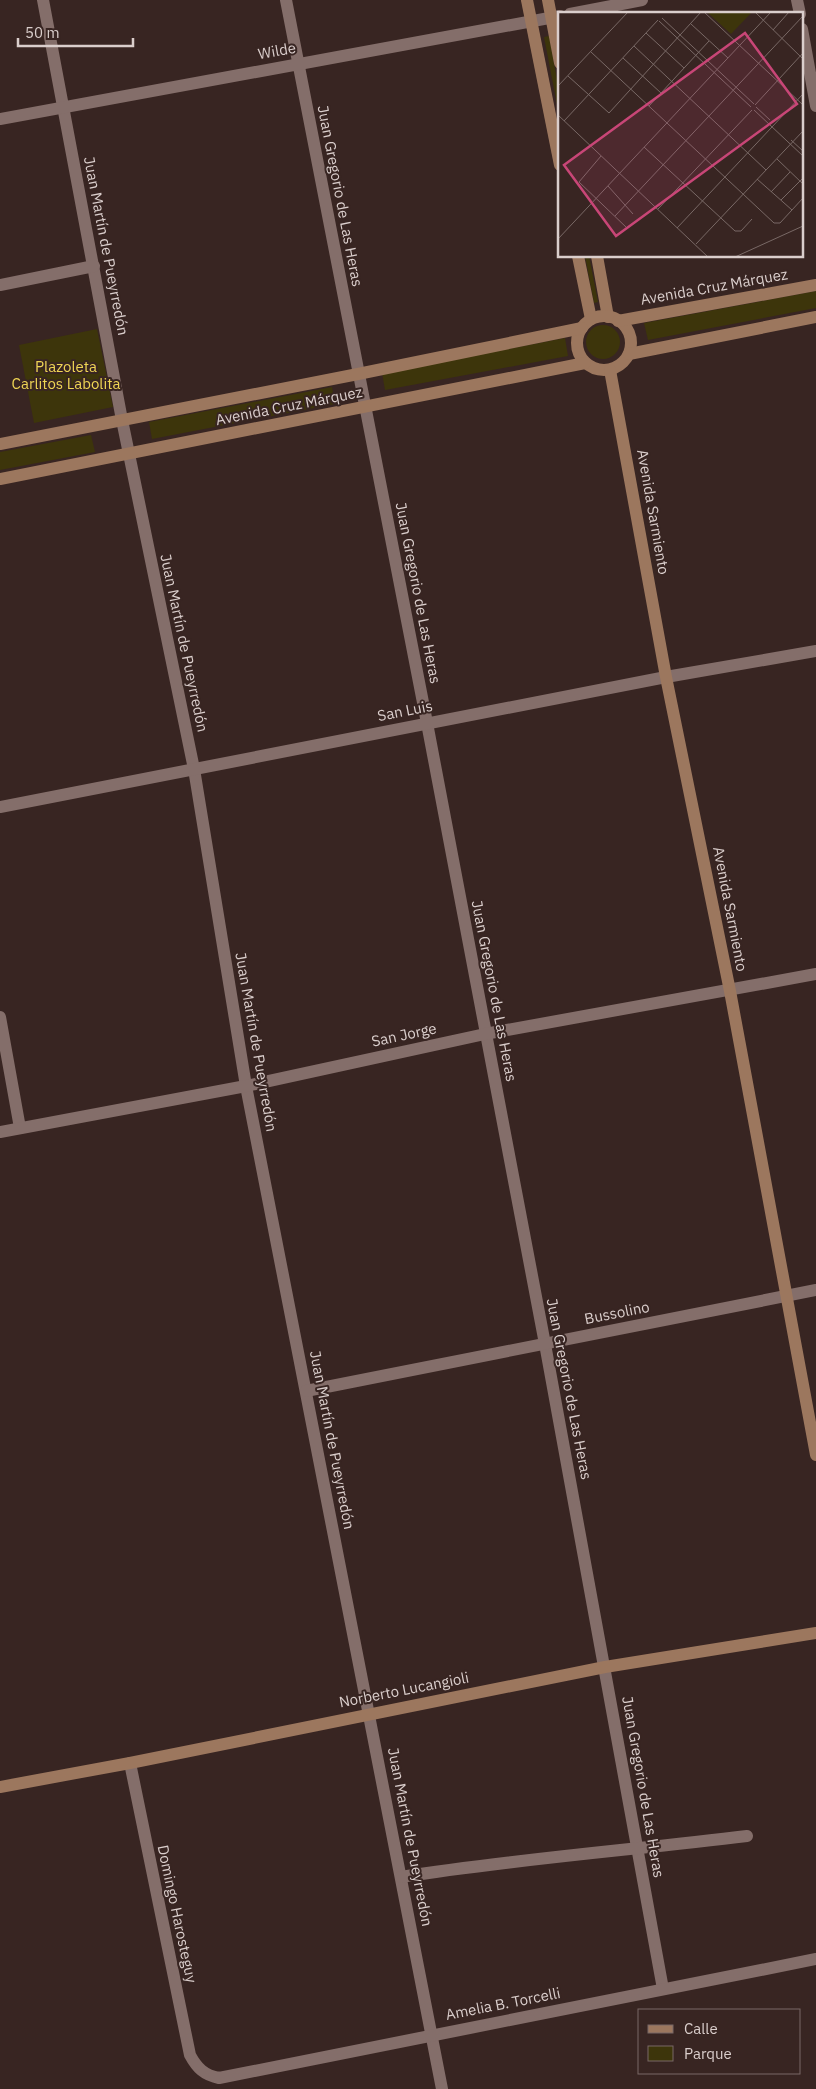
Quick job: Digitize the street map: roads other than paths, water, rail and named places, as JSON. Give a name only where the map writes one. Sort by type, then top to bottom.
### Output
[{"type":"main road","points":[[527,0],[558,155]]},
{"type":"main road","points":[[548,0],[555,17],[558,45]]},
{"type":"main road","points":[[578,258],[586,324],[578,335],[577,350],[585,363],[597,370],[610,370],[619,365],[629,354],[816,317]]},
{"type":"main road","points":[[598,258],[613,319]]},
{"type":"main road","name":"Avenida Cruz Márquez","points":[[613,319],[816,285]]},
{"type":"main road","points":[[586,324],[613,319],[624,326],[630,339],[629,354]]},
{"type":"main road","name":"Avenida Cruz Márquez","points":[[0,444],[358,374],[586,324]]},
{"type":"main road","name":"Avenida Cruz Márquez","points":[[0,479],[585,363]]},
{"type":"main road","name":"Avenida Sarmiento","points":[[610,370],[666,677],[730,991],[816,1455]]},
{"type":"main road","name":"Norberto Lucangioli","points":[[0,1787],[130,1763],[605,1667],[816,1632]]},
{"type":"street","name":"Juan Martín de Pueyrredón","points":[[43,0],[122,420],[194,769],[246,1086],[442,2089]]},
{"type":"street","name":"Juan Gregorio de Las Heras","points":[[286,0],[427,723],[545,1344],[663,1989]]},
{"type":"street","points":[[580,12],[642,0]]},
{"type":"street","name":"Wilde","points":[[0,119],[555,17]]},
{"type":"street","points":[[804,40],[816,106]]},
{"type":"street","points":[[0,285],[94,266]]},
{"type":"street","name":"San Luis","points":[[0,807],[666,677],[816,650]]},
{"type":"street","name":"San Jorge","points":[[0,1132],[246,1086],[485,1034],[816,974]]},
{"type":"street","points":[[0,1017],[20,1128]]},
{"type":"street","name":"Bussolino","points":[[306,1391],[816,1290]]},
{"type":"street","name":"Domingo Harosteguy","points":[[130,1763],[190,2055],[198,2069]]},
{"type":"street","points":[[401,1877],[457,1868],[638,1850],[747,1836]]},
{"type":"street","name":"Amelia B. Torcelli","points":[[198,2069],[218,2078],[816,1959]]},
{"type":"park label","name":"Plazoleta Carlitos Labolita","points":[[66,376]]}]
